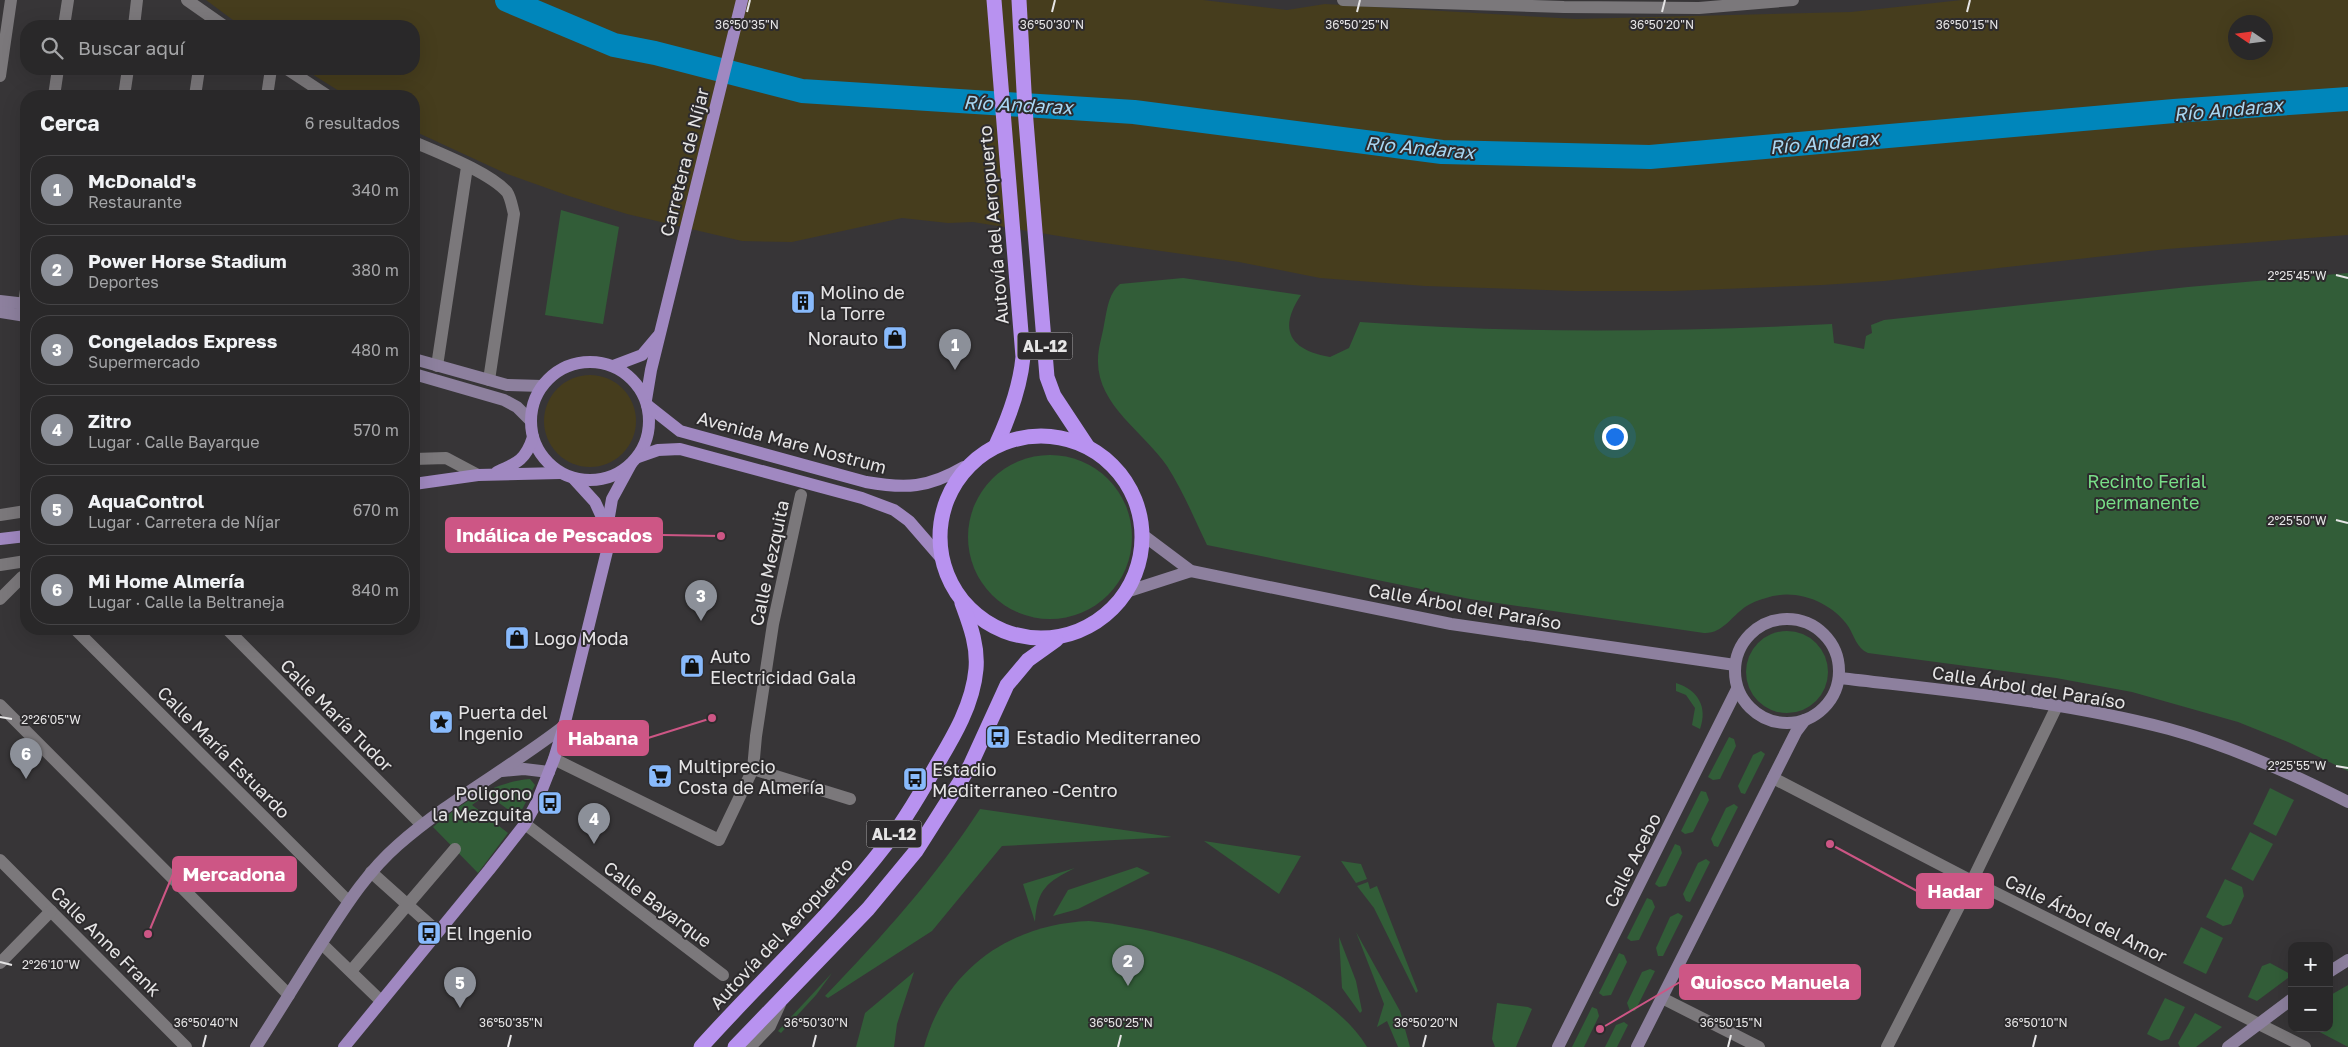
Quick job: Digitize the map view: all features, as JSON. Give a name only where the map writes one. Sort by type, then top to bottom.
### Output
[{"type":"highway","name":"Autovía del Aeropuerto","points":[[994,0],[1023,357],[1021,380],[1012,411],[997,443]]},
{"type":"highway","name":"AL-12","points":[[735,1047],[868,909],[916,851],[970,766],[1007,685],[1028,660],[1056,640],[1084,629],[1118,604],[1129,590],[1140,561],[1142,535],[1140,514],[1130,490],[1107,461],[1087,446],[1054,396],[1047,377],[1024,110],[1019,0]]},
{"type":"highway","name":"AL-12","points":[[1056,640],[1031,638],[1008,633],[985,622],[961,599],[950,580],[942,559],[940,535],[943,511],[951,488],[964,467],[997,443],[1020,437],[1040,437],[1061,438],[1087,446]]},
{"type":"highway","name":"Autovía del Aeropuerto","points":[[702,1047],[822,919],[887,844],[908,815],[942,756],[969,703],[976,670],[976,641],[961,599]]},
{"type":"highway","points":[[692,1047],[720,1026]]},
{"type":"main road","name":"Carretera de Níjar","points":[[646,402],[651,370],[662,333],[742,0]]},
{"type":"main road","name":"Carretera de Níjar","points":[[613,366],[642,355],[662,333]]},
{"type":"main road","points":[[344,1047],[525,824],[549,772],[564,726],[607,551],[607,528],[614,495],[635,460],[646,440],[650,422],[646,402],[638,386],[626,374],[613,366],[594,362],[574,364],[556,372],[542,386],[534,402],[531,421],[533,437],[538,451],[560,473],[574,479],[594,481],[609,478],[635,460]]},
{"type":"main road","name":"Avenida Mare Nostrum","points":[[646,402],[680,431],[866,482],[896,487],[915,487],[946,477],[964,467]]},
{"type":"main road","points":[[484,475],[517,463],[528,452],[533,437]]},
{"type":"main road","name":"Avenida Mare Nostrum","points":[[635,460],[658,450],[680,449],[862,498],[894,510],[909,521],[942,559]]},
{"type":"main road","points":[[420,483],[484,475],[560,473]]},
{"type":"main road","points":[[574,479],[595,502],[607,528]]},
{"type":"main road","points":[[0,539],[20,537]]},
{"type":"street","points":[[0,76],[11,0]]},
{"type":"street","points":[[65,20],[68,0]]},
{"type":"street","points":[[135,20],[137,0]]},
{"type":"street","points":[[187,0],[205,20]]},
{"type":"street","points":[[1343,0],[1564,7],[1699,8],[1792,0]]},
{"type":"street","points":[[55,90],[57,75]]},
{"type":"street","points":[[125,90],[127,75]]},
{"type":"street","points":[[196,90],[198,75]]},
{"type":"street","points":[[268,90],[270,75]]},
{"type":"street","points":[[296,75],[319,90]]},
{"type":"street","points":[[420,145],[488,178],[507,193],[514,214],[489,380]]},
{"type":"street","points":[[437,366],[467,167]]},
{"type":"street","points":[[0,301],[20,306]]},
{"type":"street","points":[[0,312],[20,309]]},
{"type":"street","points":[[420,361],[507,385],[542,386]]},
{"type":"street","points":[[420,376],[504,400],[517,407],[531,421]]},
{"type":"street","points":[[420,459],[446,458],[484,475]]},
{"type":"street","name":"Calle Mezquita","points":[[554,759],[719,840],[753,769],[756,736],[773,624],[801,495]]},
{"type":"street","points":[[0,515],[20,512]]},
{"type":"street","points":[[1142,535],[1191,570]]},
{"type":"street","points":[[0,565],[20,562]]},
{"type":"street","points":[[1129,590],[1191,570]]},
{"type":"street","name":"Calle Árbol del Paraíso","points":[[1191,570],[1451,624],[1735,665]]},
{"type":"street","points":[[0,599],[20,580]]},
{"type":"street","points":[[1780,619],[1796,619],[1811,624],[1829,639],[1839,661],[1840,678],[1837,689],[1825,707],[1806,720],[1786,724],[1765,718],[1751,709],[1737,689],[1735,665],[1742,646],[1752,633],[1764,624],[1780,619]]},
{"type":"street","name":"Calle María Estuardo","points":[[81,635],[348,900]]},
{"type":"street","name":"Calle María Tudor","points":[[233,635],[422,825]]},
{"type":"street","name":"Calle Árbol del Paraíso","points":[[1840,678],[2057,706],[2170,730],[2266,764],[2348,802]]},
{"type":"street","name":"Calle Acebo","points":[[1558,1047],[1737,689]]},
{"type":"street","points":[[0,705],[289,995]]},
{"type":"street","points":[[1887,1047],[1972,881],[2057,706]]},
{"type":"street","points":[[1637,1047],[1773,778],[1806,720]]},
{"type":"street","points":[[256,1047],[348,900],[371,872],[422,825],[533,750],[564,726]]},
{"type":"street","points":[[499,772],[524,769],[549,772]]},
{"type":"street","points":[[753,769],[850,799]]},
{"type":"street","name":"Calle Árbol del Amor","points":[[1773,778],[1972,881],[2305,1047]]},
{"type":"street","name":"Calle Bayarque","points":[[525,824],[723,975]]},
{"type":"street","points":[[351,972],[455,849]]},
{"type":"street","name":"Calle Anne Frank","points":[[0,860],[186,1047]]},
{"type":"street","points":[[371,872],[438,932]]},
{"type":"street","points":[[0,963],[51,911]]},
{"type":"street","points":[[322,944],[381,1002]]},
{"type":"street","points":[[2333,969],[2348,960]]},
{"type":"street","points":[[1662,998],[1759,1047]]},
{"type":"street","points":[[750,1047],[770,1026],[781,1000]]},
{"type":"street","points":[[2228,1047],[2288,1002]]},
{"type":"green space","points":[[561,210],[619,227],[603,324],[545,315]]},
{"type":"green space","name":"Recinto Ferial permanente","points":[[2348,273],[2348,771],[2288,742],[2238,722],[2132,692],[2056,678],[1868,653],[1861,648],[1848,626],[1832,610],[1811,599],[1800,596],[1777,595],[1757,601],[1745,607],[1721,628],[1710,633],[1704,633],[1470,599],[1207,545],[1173,475],[1113,404],[1105,391],[1100,376],[1098,360],[1109,303],[1113,293],[1120,284],[1183,278],[1301,295],[1290,318],[1289,328],[1292,336],[1305,349],[1330,357],[1349,348],[1360,322],[1537,330],[1714,329],[1832,324],[1834,343],[1864,349],[1866,336],[1872,333],[1871,325],[1884,320],[2188,287]]},
{"type":"green space","points":[[1050,455],[1081,461],[1108,479],[1126,506],[1132,537],[1126,568],[1108,595],[1081,613],[1050,619],[1019,613],[992,595],[974,568],[968,537],[974,506],[992,479],[1019,461]]},
{"type":"green space","points":[[1787,631],[1803,635],[1816,643],[1824,656],[1828,672],[1824,688],[1816,701],[1803,709],[1787,713],[1771,709],[1758,701],[1750,688],[1746,672],[1750,656],[1758,643],[1771,635]]},
{"type":"green space","points":[[1676,683],[1690,690],[1699,700],[1703,714],[1700,729],[1692,725],[1695,708],[1686,695],[1676,691]]},
{"type":"green space","points":[[1729,737],[1734,739],[1736,746],[1720,779],[1713,780],[1708,777]]},
{"type":"green space","points":[[1761,751],[1765,754],[1745,794],[1741,793],[1738,786],[1753,755]]},
{"type":"green space","points":[[530,779],[535,785],[518,817],[487,794],[472,805],[508,833],[478,873],[433,827],[466,802],[490,789],[503,784]]},
{"type":"green space","points":[[2270,788],[2294,800],[2276,836],[2253,824]]},
{"type":"green space","points":[[1701,791],[1706,792],[1709,800],[1693,832],[1685,834],[1681,831]]},
{"type":"green space","points":[[1734,804],[1738,807],[1718,847],[1714,846],[1711,839],[1726,808]]},
{"type":"green space","points":[[980,809],[1172,837],[1002,846],[932,931],[828,998],[825,996],[907,906],[945,859]]},
{"type":"green space","points":[[2250,832],[2273,844],[2253,881],[2231,869]]},
{"type":"green space","points":[[1204,841],[1301,856],[1279,894]]},
{"type":"green space","points":[[1675,844],[1680,846],[1682,853],[1666,886],[1659,887],[1655,884]]},
{"type":"green space","points":[[1706,859],[1710,862],[1690,902],[1686,901],[1683,894],[1698,863]]},
{"type":"green space","points":[[1341,861],[1361,864],[1367,879],[1356,883]]},
{"type":"green space","points":[[1137,867],[1150,873],[1078,909],[1053,916],[1068,890]]},
{"type":"green space","points":[[1075,868],[1057,878],[1045,888],[1038,902],[1035,922],[1023,884]]},
{"type":"green space","points":[[2225,879],[2242,887],[2244,896],[2231,924],[2223,926],[2206,917]]},
{"type":"green space","points":[[1368,882],[1370,889],[1377,886],[1418,991],[1416,993],[1374,908],[1357,886]]},
{"type":"green space","points":[[1647,898],[1652,900],[1655,907],[1639,940],[1631,941],[1627,938]]},
{"type":"green space","points":[[1678,913],[1683,916],[1663,956],[1658,956],[1656,948],[1670,917]]},
{"type":"green space","points":[[1089,921],[1161,934],[1243,959],[1282,977],[1317,997],[1346,1021],[1367,1047],[924,1047],[934,1019],[948,995],[965,974],[985,956],[1008,942],[1033,931],[1060,924]]},
{"type":"green space","points":[[2201,927],[2223,938],[2206,974],[2183,963]]},
{"type":"green space","points":[[1356,932],[1400,1011],[1410,1047],[1398,1047],[1387,1021],[1377,1027],[1384,1004]]},
{"type":"green space","points":[[1339,937],[1356,981],[1362,1011],[1360,1013],[1342,988]]},
{"type":"green space","points":[[1619,953],[1624,955],[1627,962],[1611,995],[1603,996],[1599,993]]},
{"type":"green space","points":[[2270,963],[2288,973],[2288,978],[2257,1001],[2248,997],[2262,966]]},
{"type":"green space","points":[[1650,969],[1655,971],[1635,1011],[1630,1011],[1627,1003],[1642,972]]},
{"type":"green space","points":[[914,972],[897,1024],[894,1047],[856,1047],[865,1013]]},
{"type":"green space","points":[[832,973],[816,995],[781,1033],[778,1031]]},
{"type":"green space","points":[[2348,985],[2348,1047],[2320,1032],[2333,1032],[2333,994]]},
{"type":"green space","points":[[2165,998],[2185,1007],[2169,1039],[2161,1041],[2147,1034]]},
{"type":"green space","points":[[1497,1003],[1532,1009],[1516,1047],[1495,1047],[1492,1039]]},
{"type":"green space","points":[[1592,1007],[1597,1009],[1599,1016],[1584,1047],[1572,1047]]},
{"type":"green space","points":[[2195,1013],[2222,1027],[2196,1047],[2180,1047],[2178,1043]]},
{"type":"green space","points":[[1624,1022],[1628,1025],[1617,1047],[1605,1047],[1616,1025]]},
{"type":"sand","points":[[206,0],[1203,0],[1287,10],[1325,4],[1576,19],[1851,12],[1962,0],[2348,0],[2348,235],[2167,249],[1884,281],[1673,291],[1575,291],[1425,286],[1320,278],[1239,262],[973,222],[948,223],[902,218],[792,242],[742,241],[627,214],[569,196],[507,174],[420,134],[420,90],[337,90],[314,75],[420,75],[420,20],[233,20]]},
{"type":"sand","points":[[590,375],[608,379],[622,389],[632,403],[636,421],[632,439],[622,453],[608,463],[590,467],[572,463],[558,453],[548,439],[544,421],[548,403],[558,389],[572,379]]},
{"type":"waterway","name":"Río Andarax","points":[[507,0],[614,45],[655,53],[802,91],[1134,112],[1442,152],[1650,157],[2174,111],[2348,99]]},
{"type":"place","name":"Molino de la Torre","points":[[803,302]]},
{"type":"place","name":"Norauto","points":[[895,338]]},
{"type":"place","name":"McDonald's","points":[[955,370]]},
{"type":"place","name":"Indálica de Pescados","points":[[721,536]]},
{"type":"place","name":"Congelados Express","points":[[701,621]]},
{"type":"place","name":"Logo Moda","points":[[517,638]]},
{"type":"place","name":"Auto Electricidad Gala","points":[[692,666]]},
{"type":"place","name":"Habana","points":[[712,718]]},
{"type":"place","name":"Puerta del Ingenio","points":[[441,722]]},
{"type":"place","name":"Estadio Mediterraneo","points":[[998,737]]},
{"type":"place","name":"Multiprecio Costa de Almería","points":[[660,776]]},
{"type":"place","name":"Mi Home Almería","points":[[26,779]]},
{"type":"place","name":"Estadio Mediterraneo -Centro","points":[[915,779]]},
{"type":"place","name":"Poligono la Mezquita","points":[[550,803]]},
{"type":"place","name":"Zitro","points":[[594,844]]},
{"type":"place","name":"Hadar","points":[[1830,844]]},
{"type":"place","name":"El Ingenio","points":[[429,933]]},
{"type":"place","name":"Mercadona","points":[[148,934]]},
{"type":"place","name":"Power Horse Stadium","points":[[1128,986]]},
{"type":"place","name":"AquaControl","points":[[460,1008]]},
{"type":"place","name":"Quiosco Manuela","points":[[1600,1029]]}]
